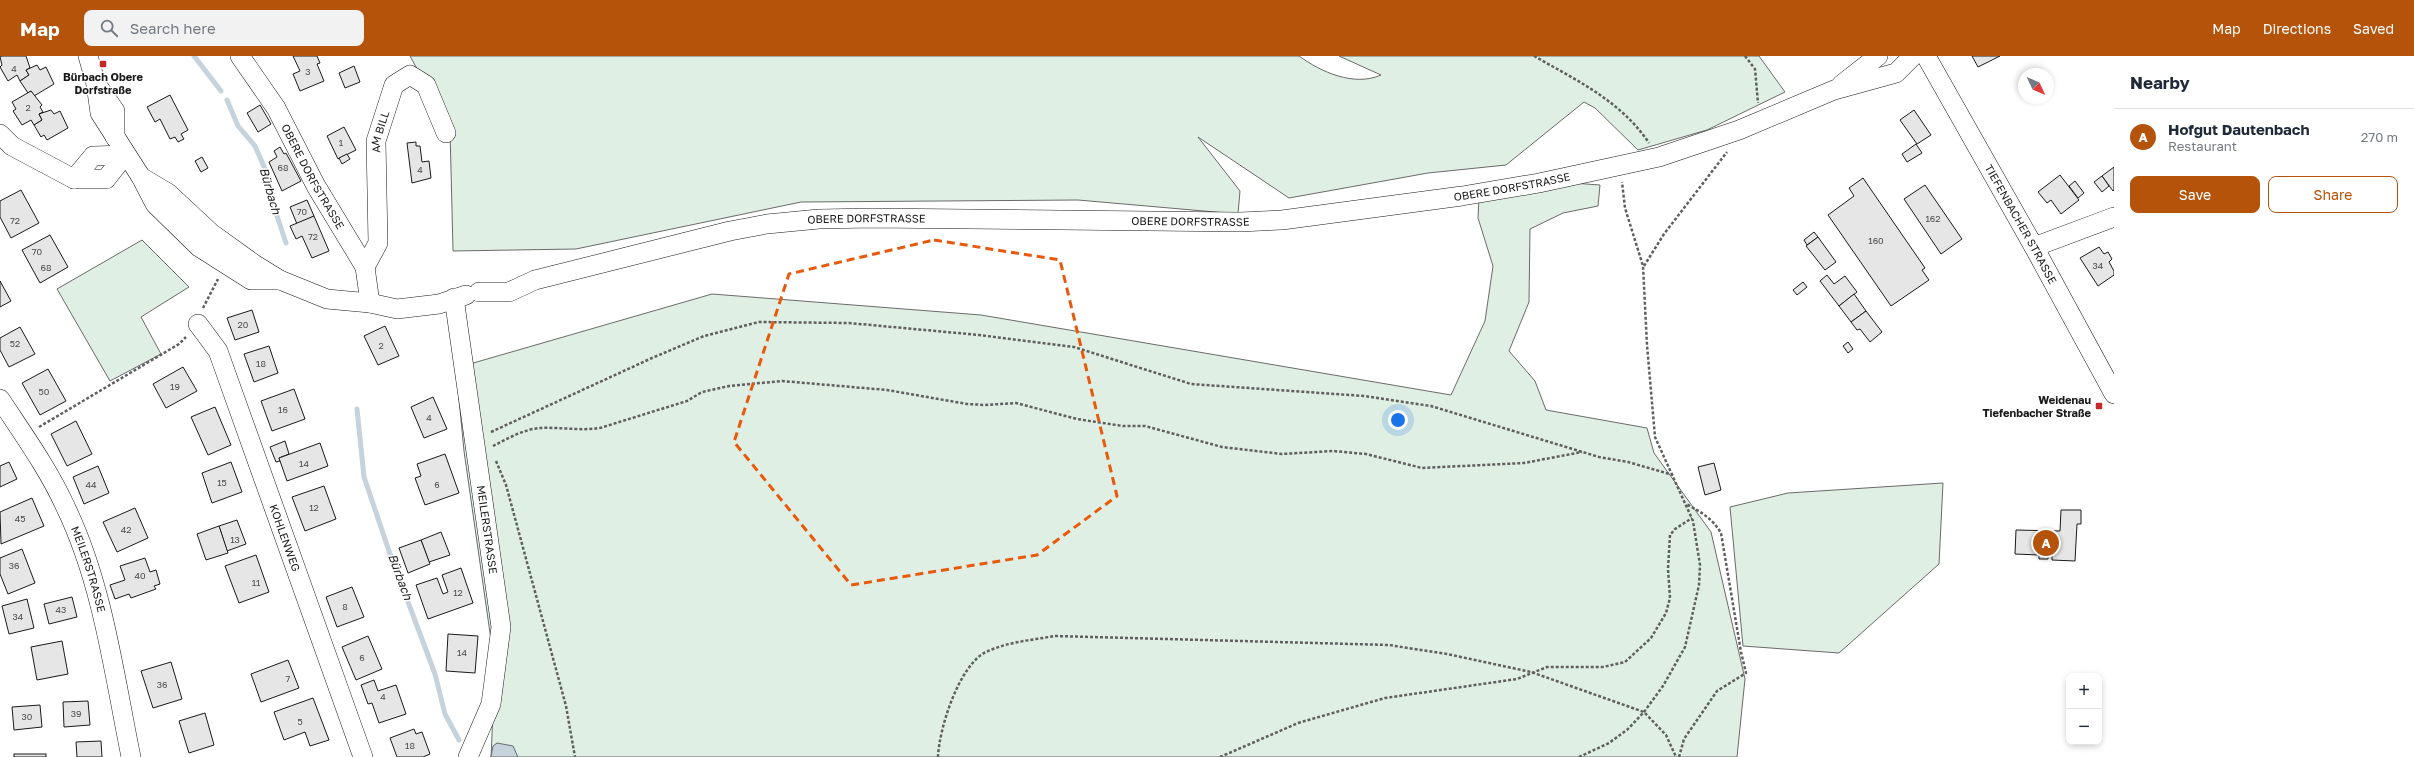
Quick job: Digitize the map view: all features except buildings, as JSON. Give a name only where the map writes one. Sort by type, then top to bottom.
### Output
[{"type":"street","name":"OBERE DORFSTRASSE","points":[[88,56],[96,84],[100,113],[125,155],[141,178],[155,204],[199,247],[251,280],[280,280]]},
{"type":"street","name":"OBERE DORFSTRASSE","points":[[240,56],[276,108],[316,186],[365,266],[370,303]]},
{"type":"street","name":"OBERE DORFSTRASSE","points":[[1834,90],[1878,56]]},
{"type":"street","name":"OBERE DORFSTRASSE","points":[[141,178],[168,193],[211,233],[280,280],[327,298],[370,303],[390,296],[418,293],[454,298],[479,292],[506,280],[535,280],[693,239],[767,224],[819,219],[872,218],[1189,222],[1282,220],[1462,196],[1620,168],[1659,157],[1739,130],[1834,90],[1896,73],[1914,56]]},
{"type":"street","name":"TIEFENBACHER STRASSE","points":[[1926,56],[2034,247],[2114,394]]},
{"type":"street","name":"AM BILL","points":[[365,266],[378,243],[376,140],[394,85],[410,75],[426,85],[446,133]]},
{"type":"street","points":[[0,134],[12,146],[74,179],[106,179],[125,155]]},
{"type":"street","points":[[2034,247],[2114,216]]},
{"type":"street","name":"MEILERSTRASSE","points":[[454,298],[479,444],[501,627],[491,704],[468,757]]},
{"type":"street","name":"KOHLENWEG","points":[[200,317],[218,351],[363,757]]},
{"type":"street","name":"MEILERSTRASSE","points":[[0,399],[66,507],[84,552],[98,597],[132,757]]},
{"type":"path","points":[[1534,56],[1604,96],[1639,127],[1659,157]]},
{"type":"path","points":[[1745,56],[1755,69],[1760,121]]},
{"type":"path","points":[[1643,266],[1664,234],[1725,156],[1739,130]]},
{"type":"path","points":[[1579,757],[1609,742],[1628,729],[1644,712],[1675,667],[1685,647],[1692,626],[1700,572],[1698,544],[1692,518],[1655,437],[1647,345],[1648,318],[1643,266],[1625,208],[1620,168]]},
{"type":"path","points":[[200,317],[226,264]]},
{"type":"path","points":[[479,444],[652,358],[704,336],[759,322],[849,322],[979,335],[1074,347],[1191,384],[1364,396],[1431,406],[1583,452],[1673,475]]},
{"type":"path","points":[[24,436],[179,344]]},
{"type":"path","points":[[479,444],[511,437],[540,428],[588,430],[600,428],[687,401],[702,392],[729,386],[782,381],[887,390],[967,404],[986,405],[1016,403],[1038,407],[1077,419],[1123,426],[1145,426],[1222,448],[1282,454],[1333,452],[1366,454],[1422,468],[1524,463],[1583,452]]},
{"type":"path","points":[[479,444],[493,454],[506,485],[566,706],[575,757]]},
{"type":"path","points":[[1678,757],[1684,739],[1717,691],[1746,673],[1738,638],[1721,533],[1715,522],[1707,515],[1685,503]]},
{"type":"path","points":[[1220,757],[1298,723],[1385,698],[1517,679],[1531,672],[1547,667],[1603,667],[1625,662],[1636,654],[1651,638],[1666,613],[1670,598],[1668,569],[1670,535],[1675,529],[1692,518]]},
{"type":"path","points":[[938,757],[938,744],[949,703],[965,673],[985,653],[1009,644],[1055,636],[1389,645],[1447,654],[1531,672],[1644,712],[1666,735],[1678,757]]},
{"type":"highlighted area","points":[[934,240],[1060,260],[1117,496],[1037,555],[851,585],[734,442],[789,274]]},
{"type":"green space","points":[[410,56],[1299,56],[1327,72],[1338,76],[1360,79],[1381,75],[1339,56],[1759,56],[1785,92],[1707,130],[1638,150],[1595,108],[1584,102],[1506,165],[1428,173],[1289,198],[1198,137],[1240,191],[1238,214],[1078,200],[801,202],[576,249],[453,251],[450,129]]},
{"type":"green space","points":[[1558,182],[1600,185],[1598,206],[1563,213],[1530,229],[1529,302],[1509,351],[1535,381],[1546,410],[1647,428],[1654,453],[1711,532],[1745,679],[1737,757],[491,757],[495,668],[464,451],[456,368],[712,294],[981,315],[1451,395],[1485,321],[1493,266],[1478,218],[1479,198]]},
{"type":"green space","points":[[142,240],[189,287],[141,317],[161,354],[110,381],[57,289]]},
{"type":"green space","points":[[1943,483],[1939,564],[1839,653],[1743,646],[1730,507],[1788,493]]},
{"type":"shaded area","points":[[497,743],[513,746],[518,757],[491,757],[493,746]]},
{"type":"waterway","name":"Bürbach","points":[[194,56],[221,91]]},
{"type":"waterway","name":"Bürbach","points":[[227,100],[238,126],[255,146],[269,178],[271,198],[286,243]]},
{"type":"waterway","name":"Bürbach","points":[[357,409],[364,477],[389,551],[435,674],[445,714],[459,740]]},
{"type":"place","name":"Bürbach Obere Dorfstraße","points":[[103,64]]},
{"type":"place","name":"Weidenau Tiefenbacher Straße","points":[[2099,406]]},
{"type":"place","name":"Hofgut Dautenbach","points":[[2046,543]]}]
